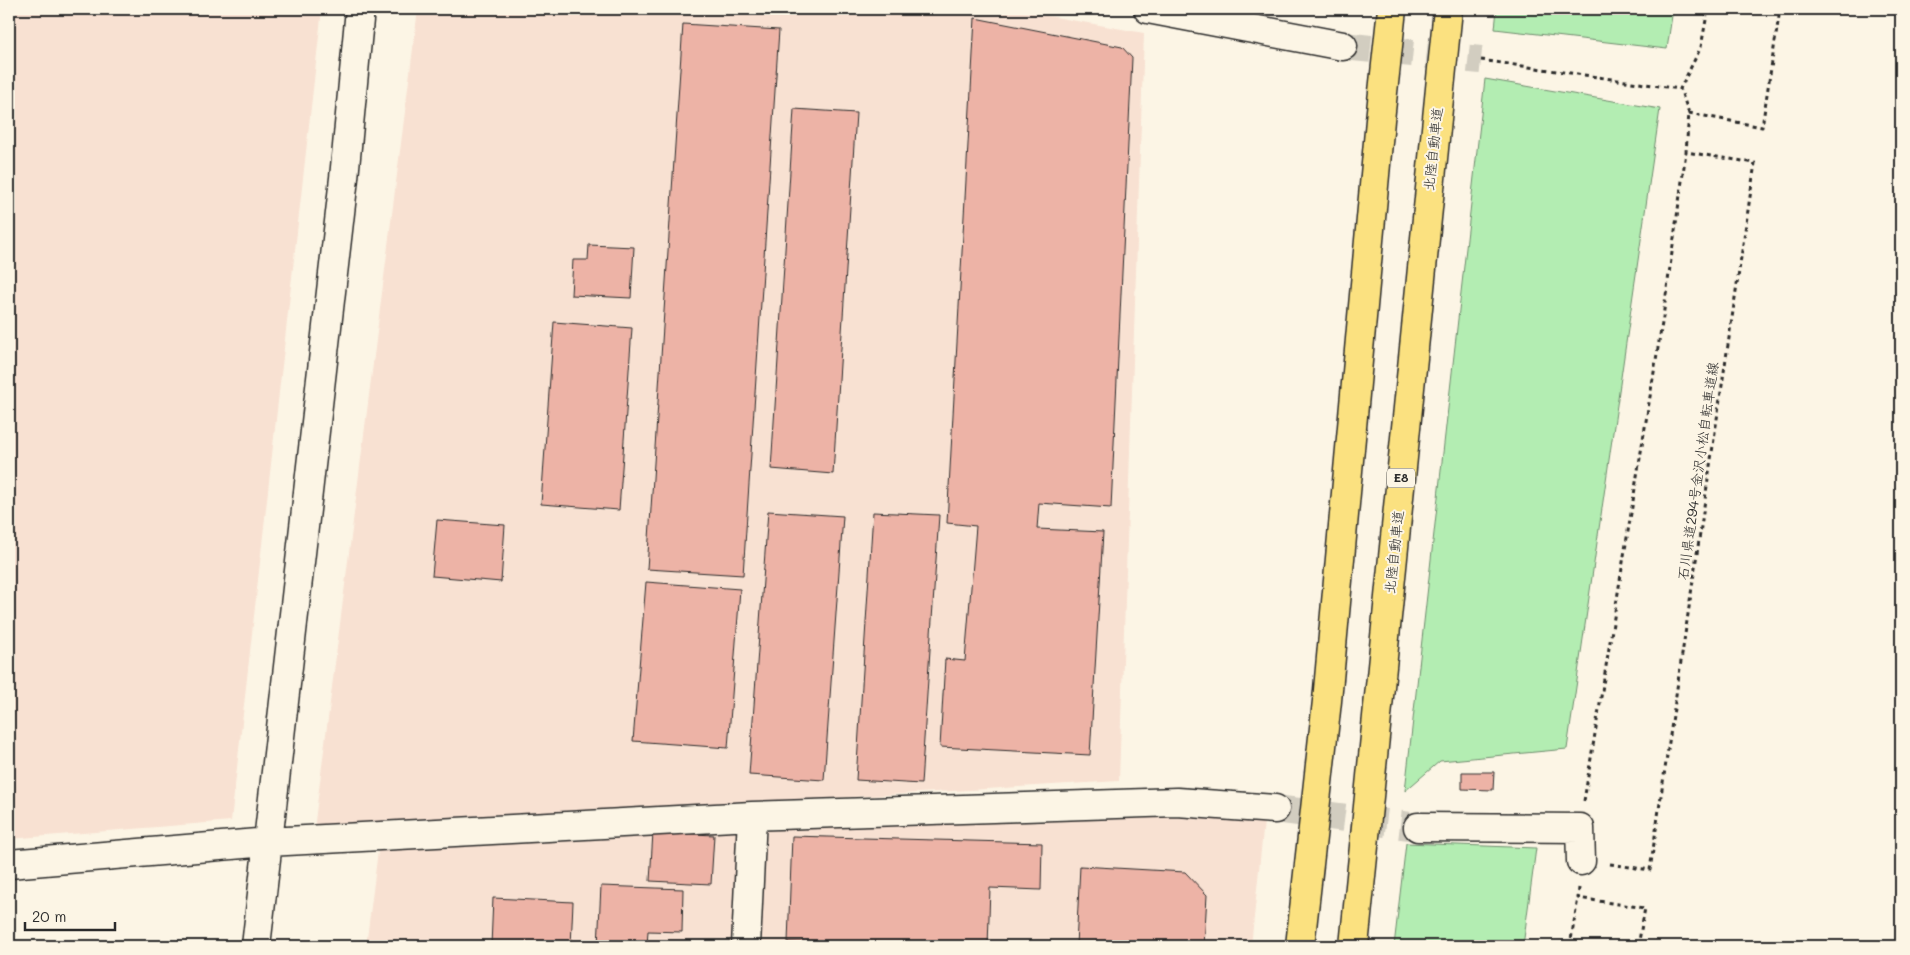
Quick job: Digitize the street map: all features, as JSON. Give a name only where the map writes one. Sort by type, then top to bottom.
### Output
[{"type":"highway","points":[[1300,946],[1327,701],[1379,130],[1392,9]]},
{"type":"highway","name":"北陸自動車道","points":[[1354,946],[1448,9]]},
{"type":"street","points":[[256,946],[344,178],[360,9]]},
{"type":"street","points":[[1148,9],[1343,46]]},
{"type":"street","points":[[9,864],[268,842],[752,816],[1177,802],[1275,808]]},
{"type":"street","points":[[746,946],[752,816]]},
{"type":"street","points":[[1418,827],[1580,828],[1581,861]]},
{"type":"path","points":[[1580,828],[1663,317],[1686,152],[1689,113],[1680,89],[1701,48],[1708,9]]},
{"type":"path","points":[[1689,113],[1762,127],[1780,9]]},
{"type":"path","points":[[1482,60],[1680,89]]},
{"type":"path","name":"石川県道294号金沢小松自転車道線","points":[[1581,861],[1650,870],[1755,163],[1686,152]]},
{"type":"path","points":[[1570,946],[1578,898],[1581,861]]},
{"type":"path","points":[[1578,898],[1645,908],[1638,946]]},
{"type":"shaded area","points":[[9,9],[322,9],[231,821],[9,839]]},
{"type":"shaded area","points":[[418,9],[1010,9],[1144,33],[1119,781],[314,829]]},
{"type":"shaded area","points":[[1148,807],[1265,812],[1251,946],[366,946],[378,851]]},
{"type":"green space","points":[[1497,9],[1673,9],[1667,49],[1495,29]]},
{"type":"green space","points":[[1485,79],[1660,109],[1567,749],[1440,761],[1405,791]]},
{"type":"green space","points":[[1406,843],[1536,848],[1523,946],[1394,946]]},
{"type":"building","points":[[975,18],[1122,47],[1132,58],[1111,508],[1039,503],[1037,529],[1103,532],[1090,755],[940,747],[945,659],[965,661],[976,526],[947,523]]},
{"type":"building","points":[[683,24],[779,30],[743,575],[647,569]]},
{"type":"building","points":[[794,109],[856,113],[833,474],[771,469]]},
{"type":"building","points":[[589,245],[634,247],[631,298],[571,295],[573,260],[588,260]]},
{"type":"building","points":[[554,322],[632,328],[619,510],[541,504]]},
{"type":"building","points":[[768,511],[843,516],[824,780],[749,775]]},
{"type":"building","points":[[873,512],[939,515],[921,784],[856,780]]},
{"type":"building","points":[[437,520],[505,525],[501,582],[432,576]]},
{"type":"building","points":[[646,582],[740,589],[728,748],[633,741]]},
{"type":"building","points":[[1462,772],[1494,772],[1493,790],[1462,789]]},
{"type":"building","points":[[653,832],[714,835],[711,884],[650,881]]},
{"type":"building","points":[[792,836],[1042,843],[1041,890],[990,888],[988,946],[870,946],[870,944],[788,942]]},
{"type":"building","points":[[1080,866],[1185,872],[1207,895],[1204,946],[1076,946]]},
{"type":"building","points":[[601,886],[683,889],[682,932],[648,931],[647,946],[598,946]]},
{"type":"building","points":[[493,898],[573,902],[571,946],[491,946]]},
{"type":"tunnel","points":[[1343,46],[1481,60]]},
{"type":"tunnel","points":[[1275,809],[1418,827]]}]
